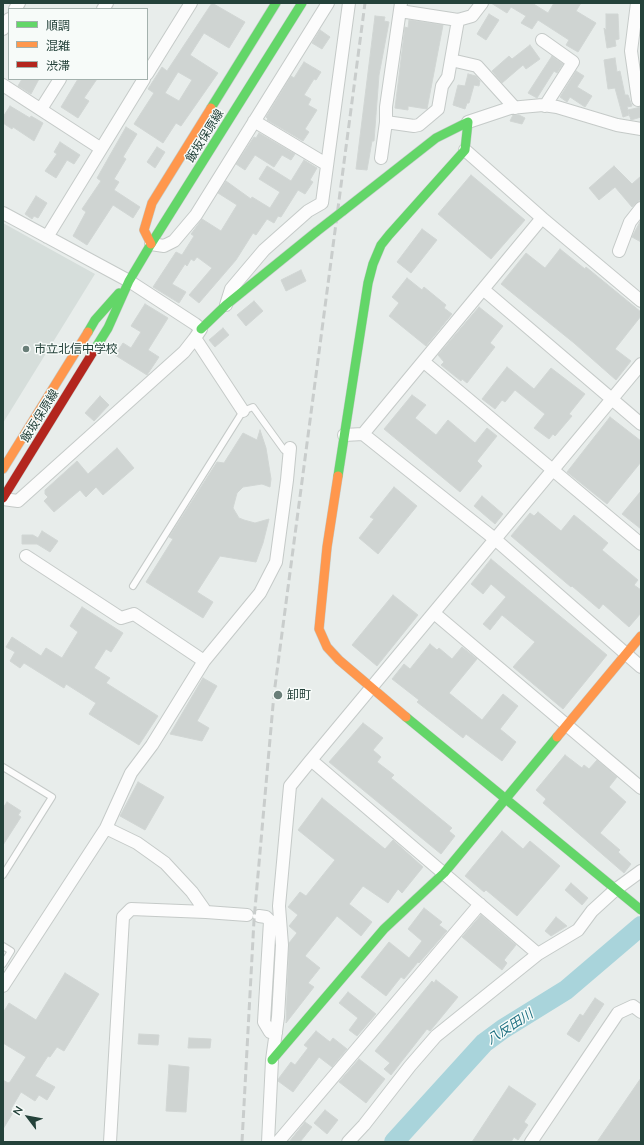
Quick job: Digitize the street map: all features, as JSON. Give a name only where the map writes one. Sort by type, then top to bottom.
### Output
[{"type":"street","points":[[148,72],[191,3]]},
{"type":"street","points":[[276,3],[152,203],[144,230],[151,244],[164,246],[169,244],[180,236],[196,215],[328,3]]},
{"type":"street","name":"飯坂保原線","points":[[3,498],[108,328],[129,282],[151,244],[302,3]]},
{"type":"street","points":[[226,305],[231,289],[264,250],[308,211],[322,203],[326,164],[349,3]]},
{"type":"street","points":[[381,158],[386,122],[386,107],[400,7],[458,20],[472,16],[482,3]]},
{"type":"street","points":[[637,3],[637,44],[631,63],[638,100]]},
{"type":"street","points":[[386,122],[414,126],[419,125],[438,109],[442,86],[448,77],[458,20]]},
{"type":"street","points":[[542,40],[573,62],[545,106]]},
{"type":"street","points":[[451,60],[477,66],[514,108]]},
{"type":"street","points":[[41,109],[59,80]]},
{"type":"street","points":[[47,238],[100,148],[143,80]]},
{"type":"street","points":[[3,85],[100,148]]},
{"type":"street","points":[[3,498],[18,501],[184,352],[198,334],[226,305],[436,138],[468,122],[514,108],[545,106],[557,107],[617,125],[641,129]]},
{"type":"street","points":[[254,121],[326,164]]},
{"type":"street","points":[[468,122],[465,150],[389,235],[376,255],[368,283],[344,435],[327,548],[319,629],[327,647],[339,660],[641,910]]},
{"type":"street","points":[[465,150],[542,218],[641,301]]},
{"type":"street","points":[[619,251],[630,222],[641,208]]},
{"type":"street","points":[[3,213],[161,301],[198,334],[243,411]]},
{"type":"street","points":[[363,434],[484,290],[542,218]]},
{"type":"street","name":"飯坂保原線","points":[[3,469],[95,320],[129,282]]},
{"type":"street","points":[[484,290],[641,424]]},
{"type":"street","points":[[424,362],[641,544]]},
{"type":"street","points":[[268,1142],[272,1060],[276,1033],[282,945],[279,906],[290,786],[641,364]]},
{"type":"street","points":[[344,435],[363,434],[496,540],[641,668]]},
{"type":"street","points":[[3,986],[106,828],[131,773],[152,745],[204,661],[260,593],[276,562],[289,451]]},
{"type":"street","points":[[26,556],[121,618],[134,614],[204,661]]},
{"type":"street","points":[[434,613],[641,788]]},
{"type":"street","points":[[272,1060],[384,929],[444,873],[641,636]]},
{"type":"street","points":[[311,760],[538,954]]},
{"type":"street","points":[[106,828],[137,843],[165,863],[192,892],[206,912]]},
{"type":"street","points":[[348,1142],[364,1125],[410,1066],[436,1036],[538,954],[578,930],[592,910],[615,890],[641,871]]},
{"type":"street","points":[[278,1142],[480,904]]},
{"type":"street","points":[[110,1142],[123,918],[131,909],[206,912],[266,917],[270,921],[264,1022],[270,1032],[276,1033]]},
{"type":"street","points":[[531,1142],[618,1014],[633,1006],[641,1012]]},
{"type":"lane","points":[[133,586],[243,411],[253,407],[284,450],[289,451]]},
{"type":"lane","points":[[3,767],[52,797],[3,874]]},
{"type":"lane","points":[[3,946],[11,951],[3,964]]},
{"type":"shaded area","name":"市立北信中学校","points":[[3,223],[95,274],[3,423]]},
{"type":"building","points":[[212,3],[245,22],[229,48],[204,33],[190,55],[218,73],[181,126],[176,123],[163,143],[134,124],[154,93],[148,89],[162,67],[167,71]],"holes":[[[178,72],[192,80],[179,101],[165,93]]]},
{"type":"building","points":[[491,3],[532,3],[548,13],[554,3],[581,3],[576,11],[596,23],[578,52],[566,45],[569,40],[538,20],[532,29],[521,23],[526,16],[511,7],[507,13]]},
{"type":"building","points":[[489,14],[499,20],[486,40],[477,34]]},
{"type":"building","points":[[606,14],[618,14],[619,39],[615,40],[616,46],[607,48],[604,28],[606,30]]},
{"type":"building","points":[[375,16],[385,17],[384,21],[389,22],[379,75],[374,141],[372,141],[367,170],[356,169]]},
{"type":"building","points":[[409,20],[443,25],[427,109],[408,106],[408,110],[395,108],[405,27],[408,28]]},
{"type":"building","points":[[320,30],[330,37],[322,49],[312,43]]},
{"type":"building","points":[[530,45],[540,59],[526,69],[523,65],[502,83],[492,71],[509,56],[512,59]]},
{"type":"building","points":[[552,56],[563,64],[557,73],[554,71],[537,98],[528,93]]},
{"type":"building","points":[[615,58],[617,72],[620,71],[625,95],[628,95],[632,106],[627,107],[628,110],[641,107],[641,117],[631,120],[628,111],[629,115],[623,117],[615,88],[608,89],[604,60]]},
{"type":"building","points":[[304,62],[321,72],[316,80],[314,79],[304,95],[311,99],[308,105],[317,110],[305,129],[309,132],[303,141],[267,120],[268,119],[266,117],[291,76],[294,78]]},
{"type":"building","points":[[576,71],[584,76],[577,87],[592,96],[585,107],[570,97],[567,102],[560,97]]},
{"type":"building","points":[[468,74],[476,76],[480,81],[479,86],[474,85],[469,103],[467,103],[465,109],[453,105],[458,85],[465,86]]},
{"type":"building","points":[[21,80],[38,80],[31,94],[18,86]]},
{"type":"building","points":[[77,80],[96,80],[84,98],[89,101],[78,118],[61,107]]},
{"type":"building","points":[[10,106],[30,118],[31,116],[43,123],[34,141],[13,127],[12,129],[3,123],[3,117]]},
{"type":"building","points":[[513,115],[519,115],[525,118],[522,124],[510,121]]},
{"type":"building","points":[[126,127],[137,134],[123,157],[126,159],[114,179],[119,182],[114,190],[140,207],[133,218],[113,205],[87,245],[73,236],[86,212],[82,209],[101,181],[97,178]]},
{"type":"building","points":[[259,133],[295,154],[291,160],[282,155],[274,167],[255,155],[245,170],[236,164],[254,137],[256,138]]},
{"type":"building","points":[[60,142],[80,155],[74,164],[67,160],[56,178],[45,171],[57,154],[54,152]]},
{"type":"building","points":[[157,147],[165,152],[155,168],[147,162]]},
{"type":"building","points":[[304,160],[317,168],[310,180],[313,182],[305,194],[298,190],[281,217],[278,216],[274,223],[267,219],[256,235],[253,233],[236,260],[199,303],[189,295],[212,268],[197,257],[194,261],[191,259],[187,266],[185,264],[172,284],[186,292],[179,303],[153,287],[176,252],[182,255],[194,236],[191,234],[202,219],[221,231],[237,205],[218,193],[226,181],[251,199],[252,197],[270,208],[280,192],[259,179],[267,166],[291,181]]},
{"type":"building","points":[[614,166],[632,184],[641,176],[641,199],[632,207],[615,187],[599,200],[589,188]]},
{"type":"building","points":[[471,175],[525,220],[491,259],[438,214]]},
{"type":"building","points":[[36,196],[47,203],[38,218],[34,216],[32,219],[25,214]]},
{"type":"building","points":[[641,220],[641,242],[632,237]]},
{"type":"building","points":[[422,229],[437,240],[411,273],[397,262]]},
{"type":"building","points":[[560,249],[585,269],[586,267],[641,312],[641,316],[615,349],[631,361],[616,380],[574,343],[501,284],[526,253],[545,268]]},
{"type":"building","points":[[301,270],[306,281],[286,291],[281,280]]},
{"type":"building","points":[[407,278],[422,290],[424,287],[446,305],[444,308],[452,314],[426,346],[389,316],[399,303],[392,297]]},
{"type":"building","points":[[254,301],[263,311],[246,326],[237,315]]},
{"type":"building","points":[[145,304],[168,318],[148,350],[159,357],[147,375],[115,355],[123,343],[131,348],[141,332],[131,326]]},
{"type":"building","points":[[479,307],[503,326],[490,343],[495,347],[467,383],[462,379],[461,381],[441,365],[444,362],[438,355]]},
{"type":"building","points":[[223,328],[229,335],[215,347],[209,340]]},
{"type":"building","points":[[507,367],[534,389],[551,368],[585,394],[569,414],[572,416],[555,436],[553,434],[549,439],[534,428],[545,414],[515,390],[505,402],[502,400],[495,409],[482,399]]},
{"type":"building","points":[[412,395],[426,405],[415,418],[436,435],[448,420],[475,443],[487,428],[497,436],[477,461],[482,466],[460,492],[384,429]]},
{"type":"building","points":[[100,396],[109,405],[94,421],[85,413]]},
{"type":"building","points":[[610,417],[641,441],[641,462],[607,504],[567,472]]},
{"type":"building","points":[[260,430],[266,448],[271,479],[270,487],[262,484],[243,487],[237,493],[233,508],[239,518],[244,520],[255,523],[269,519],[263,543],[256,562],[220,556],[197,592],[213,602],[203,618],[146,582],[173,539],[169,537],[217,462],[224,463],[243,433],[257,440]]},
{"type":"building","points":[[117,448],[134,468],[103,495],[96,487],[86,497],[80,490],[54,512],[44,501],[48,497],[45,494],[45,490],[77,461],[88,474]]},
{"type":"building","points":[[394,487],[417,506],[378,554],[359,538],[374,519],[370,517]]},
{"type":"building","points":[[641,491],[641,529],[622,514]]},
{"type":"building","points":[[482,496],[503,514],[495,524],[474,506]]},
{"type":"building","points":[[538,512],[561,531],[574,515],[608,543],[602,550],[638,580],[634,585],[641,590],[641,613],[629,627],[603,604],[599,609],[511,536],[530,513],[534,516]]},
{"type":"building","points":[[42,531],[58,541],[50,552],[37,544],[22,544],[22,535],[33,535],[38,538]]},
{"type":"building","points":[[491,559],[607,655],[563,709],[513,667],[535,642],[502,615],[490,630],[483,624],[506,597],[491,584],[483,594],[471,584]]},
{"type":"building","points":[[393,595],[418,615],[377,666],[352,645]]},
{"type":"building","points":[[82,607],[123,633],[111,652],[106,649],[94,668],[110,678],[106,683],[158,716],[139,745],[89,714],[96,703],[66,684],[64,688],[24,663],[20,668],[10,661],[15,652],[6,647],[12,637],[41,656],[46,648],[62,658],[78,632],[70,626]]},
{"type":"building","points":[[430,644],[437,650],[439,648],[452,659],[462,647],[477,659],[449,693],[482,720],[503,694],[518,706],[500,729],[516,742],[502,761],[466,734],[463,738],[417,702],[419,700],[392,679],[404,664],[410,669]]},
{"type":"building","points":[[203,678],[217,686],[197,721],[209,728],[202,741],[170,734]]},
{"type":"building","points":[[363,723],[383,738],[373,750],[381,757],[377,762],[394,775],[391,778],[452,828],[449,831],[455,836],[441,854],[329,762]]},
{"type":"building","points":[[565,755],[582,768],[584,765],[589,769],[597,760],[617,777],[609,787],[626,802],[600,833],[620,850],[618,852],[631,864],[624,873],[543,803],[546,799],[536,790]]},
{"type":"building","points":[[138,782],[164,797],[145,830],[120,816]]},
{"type":"building","points":[[322,798],[385,849],[393,840],[423,867],[402,893],[398,889],[388,903],[363,886],[349,904],[372,922],[361,936],[337,916],[305,956],[320,968],[308,983],[314,987],[286,1023],[289,943],[297,933],[289,926],[298,915],[288,907],[300,892],[306,896],[335,860],[298,830]]},
{"type":"building","points":[[7,802],[21,811],[18,815],[21,817],[3,845],[3,808]]},
{"type":"building","points":[[502,831],[523,849],[530,841],[560,866],[517,916],[486,890],[484,892],[465,876]]},
{"type":"building","points":[[571,883],[588,898],[582,905],[565,890]]},
{"type":"building","points":[[424,908],[442,922],[439,925],[447,931],[404,979],[401,977],[386,996],[361,977],[389,942],[409,958],[422,941],[408,929]]},
{"type":"building","points":[[481,915],[516,945],[504,960],[507,963],[502,970],[462,937]]},
{"type":"building","points":[[556,917],[567,926],[551,936],[545,931]]},
{"type":"building","points":[[65,973],[99,994],[64,1051],[57,1047],[50,1057],[48,1056],[35,1076],[55,1087],[47,1100],[39,1095],[35,1101],[21,1092],[11,1109],[14,1111],[3,1129],[3,1080],[8,1083],[10,1082],[26,1057],[3,1043],[3,1013],[9,1003],[36,1020]]},
{"type":"building","points":[[436,980],[458,997],[430,1031],[427,1029],[391,1075],[384,1069],[390,1063],[375,1051],[432,981],[434,983]]},
{"type":"building","points":[[348,992],[376,1014],[357,1036],[349,1030],[358,1018],[339,1003]]},
{"type":"building","points":[[595,998],[604,1004],[579,1042],[567,1034],[580,1014],[583,1016]]},
{"type":"building","points":[[316,1031],[330,1042],[333,1038],[347,1049],[332,1067],[319,1057],[293,1092],[278,1081],[279,1078],[291,1062],[295,1065],[308,1048],[304,1045]]},
{"type":"building","points":[[139,1034],[159,1035],[158,1045],[138,1044]]},
{"type":"building","points":[[189,1038],[211,1039],[210,1048],[188,1048]]},
{"type":"building","points":[[359,1059],[385,1079],[366,1103],[339,1082]]},
{"type":"building","points":[[169,1065],[189,1067],[186,1112],[166,1111]]},
{"type":"building","points":[[641,1078],[641,1142],[597,1142]]},
{"type":"building","points":[[509,1086],[536,1104],[524,1122],[528,1125],[518,1140],[514,1137],[511,1142],[472,1142]]},
{"type":"building","points":[[325,1110],[338,1120],[327,1134],[314,1123]]},
{"type":"building","points":[[305,1122],[312,1127],[300,1142],[289,1142]]},
{"type":"waterway","name":"八反田川","points":[[394,1142],[484,1043],[503,1029],[566,990],[641,926]]},
{"type":"railway","points":[[242,1142],[254,920],[274,694],[365,3]]},
{"type":"traffic: fast","points":[[211,108],[276,3]]},
{"type":"traffic: fast","points":[[93,352],[108,328],[129,281],[151,244],[302,3]]},
{"type":"traffic: fast","points":[[338,476],[368,283],[373,264],[381,245],[389,235],[465,150],[468,122],[436,138],[343,211]]},
{"type":"traffic: fast","points":[[316,232],[343,211]]},
{"type":"traffic: fast","points":[[201,329],[226,305],[316,232]]},
{"type":"traffic: fast","points":[[88,332],[95,320],[119,293]]},
{"type":"traffic: fast","points":[[406,717],[641,910]]},
{"type":"traffic: fast","points":[[272,1060],[384,929],[444,873],[557,737]]},
{"type":"traffic: slow","points":[[151,244],[144,230],[152,203],[211,108]]},
{"type":"traffic: slow","points":[[3,469],[88,332]]},
{"type":"traffic: slow","points":[[338,476],[327,547],[319,629],[327,647],[339,660],[406,717]]},
{"type":"traffic: slow","points":[[557,737],[641,636]]},
{"type":"traffic: jam","points":[[3,498],[93,352]]},
{"type":"place","name":"市立北信中学校","points":[[26,349]]},
{"type":"place","name":"卸町","points":[[278,695]]}]
